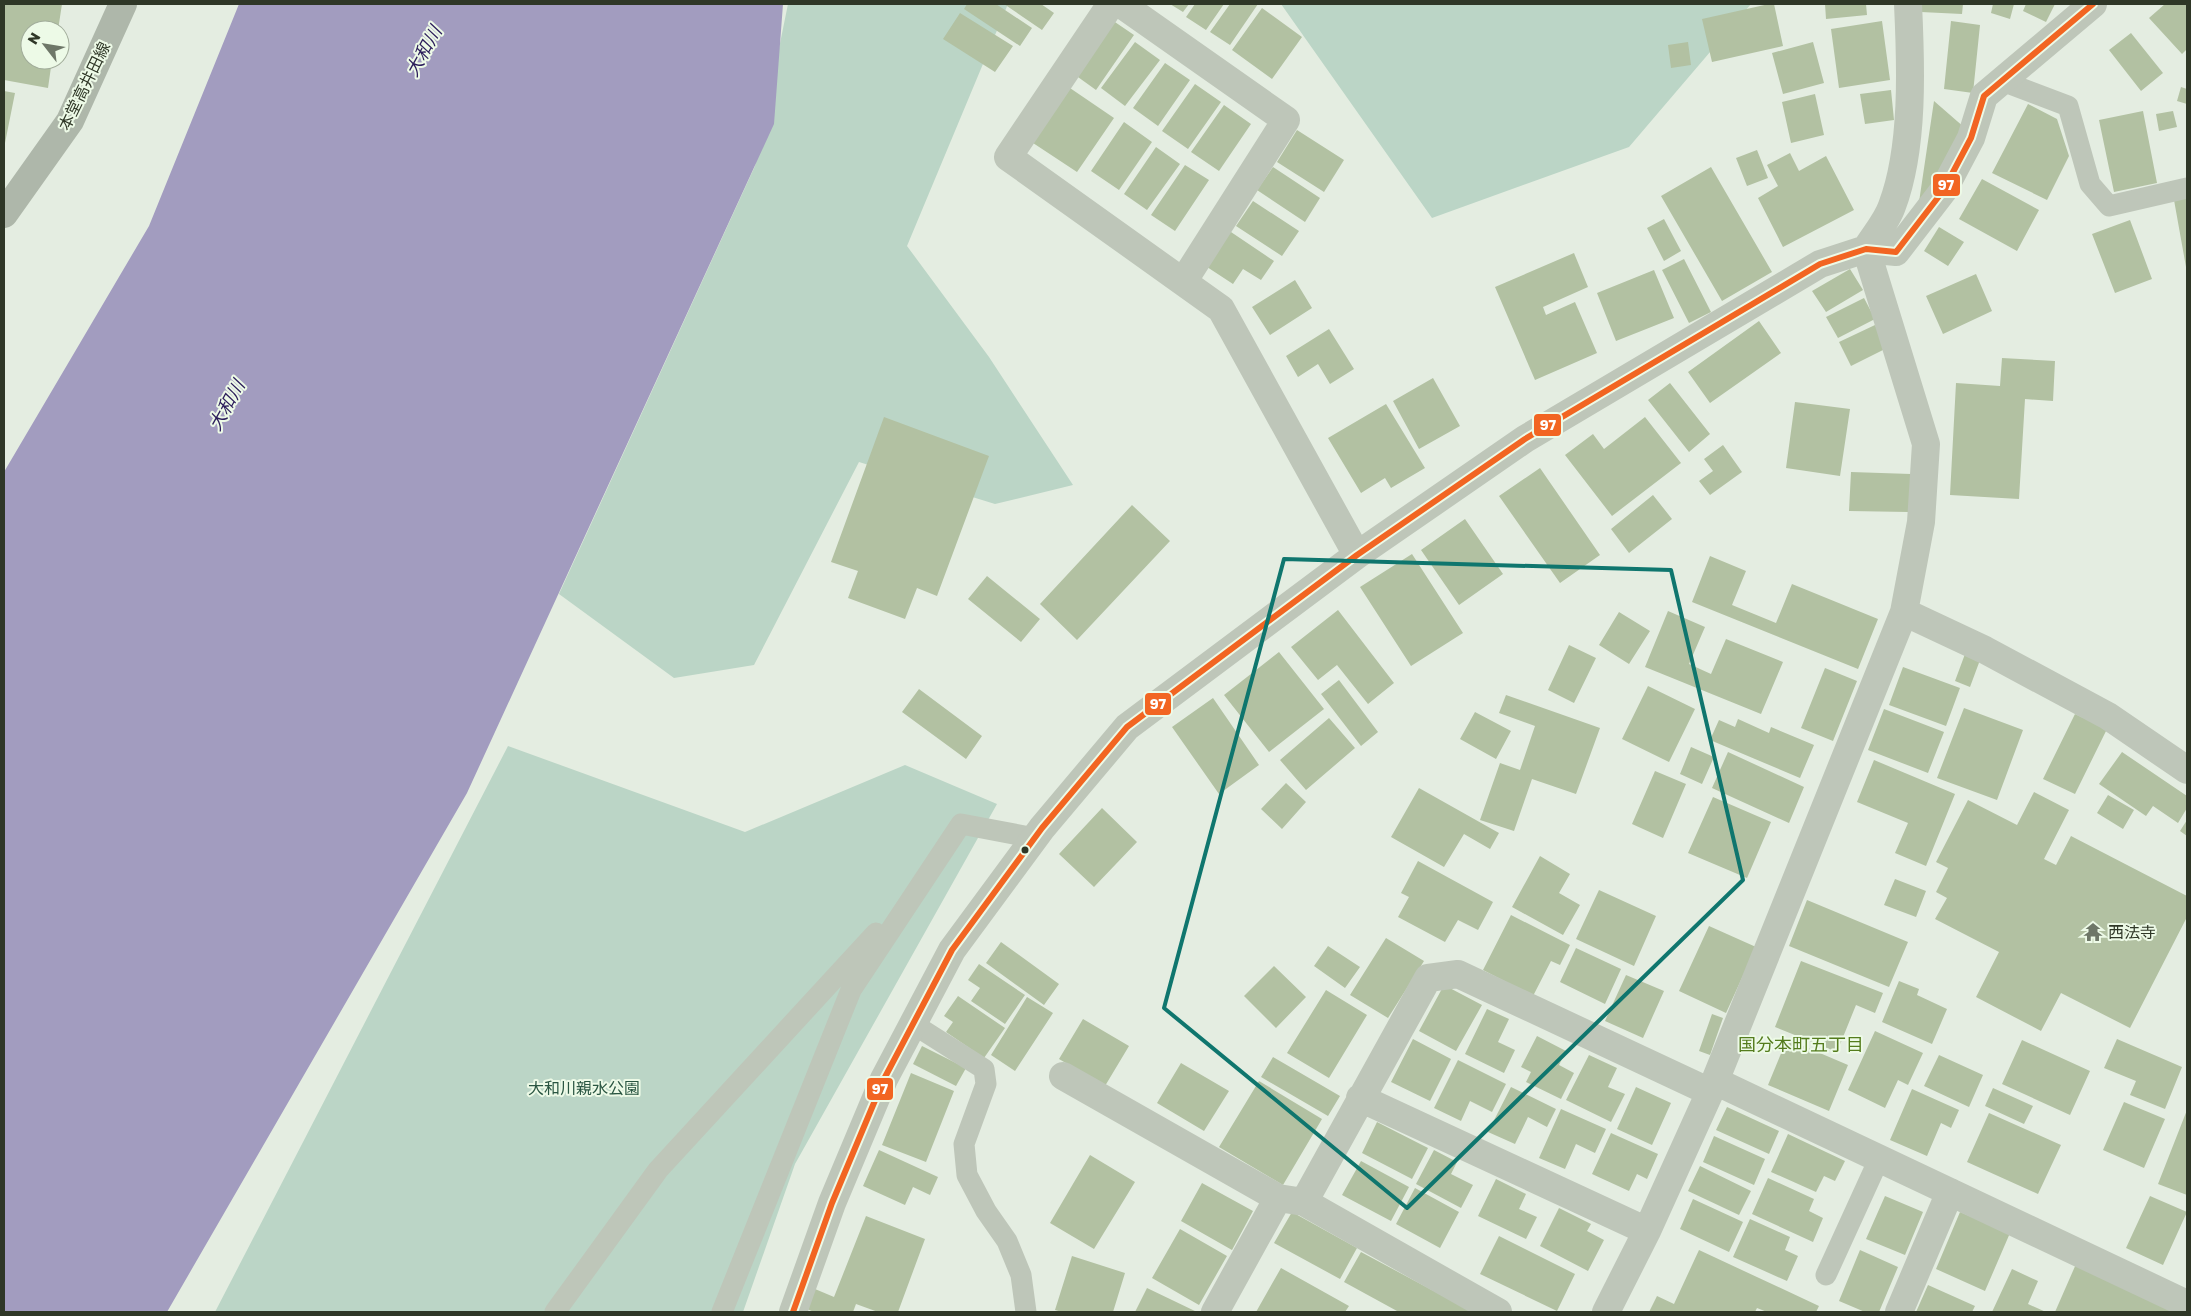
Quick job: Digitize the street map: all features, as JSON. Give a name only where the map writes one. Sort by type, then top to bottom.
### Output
[{"type":"main road","name":"本堂高井田線","points":[[4,214],[70,121],[123,4]]},
{"type":"street","points":[[1111,4],[1008,157],[1222,309],[1357,555]]},
{"type":"street","points":[[1121,4],[1286,120],[1183,282]]},
{"type":"street","points":[[1606,1312],[1647,1230],[1713,1086],[1904,612],[1921,522],[1926,444],[1866,249],[1892,208],[1907,152],[1910,44],[1908,4]]},
{"type":"street","points":[[793,1312],[832,1203],[884,1080],[952,950],[1034,838],[1127,727],[1357,555],[1526,439],[1820,264],[1866,249],[1896,252],[1943,191],[1971,138],[1984,96],[2093,4]]},
{"type":"street","points":[[1904,612],[1985,650],[2108,716],[2187,770]]},
{"type":"street","points":[[1215,1312],[1360,1098],[1428,978],[1458,974],[1879,1159],[2187,1304]]},
{"type":"street","points":[[1063,1076],[1498,1312]]},
{"type":"street","points":[[1360,1098],[1647,1230]]},
{"type":"street","points":[[1899,1312],[1950,1192]]},
{"type":"lane","points":[[2002,81],[2068,106],[2090,184],[2109,206],[2187,188]]},
{"type":"lane","points":[[722,1312],[851,990],[920,885],[961,824],[1034,838]]},
{"type":"lane","points":[[555,1312],[658,1170],[920,885]]},
{"type":"lane","points":[[913,1024],[984,1069],[986,1084],[964,1144],[967,1175],[1010,1250],[1021,1275],[1026,1312]]},
{"type":"lane","points":[[1826,1274],[1879,1159]]},
{"type":"highlighted area","points":[[1284,559],[1671,570],[1743,880],[1407,1208],[1164,1008]]},
{"type":"green space","points":[[788,4],[1008,4],[907,246],[989,357],[1073,485],[995,504],[859,462],[754,665],[674,678],[559,594],[755,166]]},
{"type":"green space","points":[[1281,4],[1751,4],[1629,147],[1432,218]]},
{"type":"green space","name":"大和川親水公園","points":[[508,746],[745,832],[905,765],[997,804],[795,1164],[743,1312],[215,1312]]},
{"type":"water","name":"大和川","points":[[239,4],[783,4],[774,124],[467,793],[167,1312],[4,1312],[4,472],[149,226]]},
{"type":"building","points":[[4,4],[62,4],[60,20],[20,20],[20,70],[51,70],[48,88],[4,80]]},
{"type":"building","points":[[967,4],[996,4],[1032,28],[1020,46],[964,9]]},
{"type":"building","points":[[1004,4],[1041,4],[1054,13],[1042,30]]},
{"type":"building","points":[[1170,4],[1189,4],[1183,12]]},
{"type":"building","points":[[1195,4],[1224,4],[1206,30],[1186,17]]},
{"type":"building","points":[[1230,4],[1258,4],[1230,45],[1210,32]]},
{"type":"building","points":[[1774,4],[1783,46],[1712,62],[1702,19]]},
{"type":"building","points":[[1825,4],[1866,4],[1867,15],[1826,19]]},
{"type":"building","points":[[1922,4],[1963,4],[1962,14],[1921,12]]},
{"type":"building","points":[[1993,4],[2014,4],[2010,19],[1991,13]]},
{"type":"building","points":[[2026,4],[2055,4],[2046,22],[2023,11]]},
{"type":"building","points":[[2165,4],[2187,4],[2187,49],[2182,54],[2149,18]]},
{"type":"building","points":[[1262,8],[1302,37],[1272,79],[1232,50]]},
{"type":"building","points":[[960,13],[1013,46],[995,72],[943,39]]},
{"type":"building","points":[[1109,18],[1134,35],[1096,90],[1071,72]]},
{"type":"building","points":[[1882,21],[1890,80],[1839,88],[1831,29]]},
{"type":"building","points":[[1951,21],[1980,25],[1973,93],[1944,89]]},
{"type":"building","points":[[2131,33],[2163,73],[2141,91],[2109,50]]},
{"type":"building","points":[[1135,42],[1160,60],[1125,106],[1101,88]]},
{"type":"building","points":[[1688,42],[1691,65],[1671,68],[1668,45]]},
{"type":"building","points":[[1813,42],[1824,83],[1783,94],[1772,53]]},
{"type":"building","points":[[1165,63],[1190,80],[1158,126],[1133,108]]},
{"type":"building","points":[[1195,84],[1221,102],[1188,149],[1162,131]]},
{"type":"building","points":[[1067,86],[1114,118],[1077,172],[1030,141]]},
{"type":"building","points":[[2181,87],[2187,89],[2187,104],[2177,101]]},
{"type":"building","points":[[1891,90],[1894,120],[1865,124],[1860,94]]},
{"type":"building","points":[[4,91],[15,93],[5,143],[4,143]]},
{"type":"building","points":[[1815,94],[1824,135],[1791,143],[1782,102]]},
{"type":"building","points":[[1934,101],[1965,128],[1939,189],[1919,202]]},
{"type":"building","points":[[2028,104],[2057,119],[2069,156],[2047,200],[1992,173]]},
{"type":"building","points":[[1224,105],[1251,124],[1219,171],[1191,152]]},
{"type":"building","points":[[2143,111],[2157,183],[2114,192],[2099,120]]},
{"type":"building","points":[[2173,111],[2177,127],[2159,131],[2156,114]]},
{"type":"building","points":[[1124,122],[1152,142],[1119,190],[1091,171]]},
{"type":"building","points":[[1297,130],[1344,160],[1324,192],[1277,162]]},
{"type":"building","points":[[1156,147],[1180,164],[1147,210],[1124,194]]},
{"type":"building","points":[[1757,150],[1768,178],[1747,186],[1736,158]]},
{"type":"building","points":[[1790,153],[1799,171],[1826,156],[1854,210],[1783,247],[1758,198],[1778,186],[1767,165]]},
{"type":"building","points":[[1185,165],[1209,180],[1175,231],[1151,215]]},
{"type":"building","points":[[1273,167],[1320,198],[1305,222],[1257,190]]},
{"type":"building","points":[[1711,167],[1772,272],[1722,301],[1661,196]]},
{"type":"building","points":[[1982,179],[2039,210],[2017,251],[1959,219]]},
{"type":"building","points":[[2187,198],[2187,266],[2186,267],[2174,200]]},
{"type":"building","points":[[1253,201],[1299,231],[1282,256],[1236,226]]},
{"type":"building","points":[[1664,219],[1681,251],[1664,261],[1647,228]]},
{"type":"building","points":[[2130,220],[2152,279],[2115,293],[2092,234]]},
{"type":"building","points":[[1939,227],[1964,242],[1948,266],[1924,251]]},
{"type":"building","points":[[1228,230],[1274,261],[1261,280],[1243,269],[1233,284],[1204,265]]},
{"type":"building","points":[[1574,253],[1588,287],[1543,307],[1546,315],[1575,302],[1597,353],[1535,380],[1495,287]]},
{"type":"building","points":[[1684,259],[1711,312],[1689,323],[1662,270]]},
{"type":"building","points":[[1850,269],[1863,290],[1826,312],[1812,291]]},
{"type":"building","points":[[1654,270],[1674,318],[1616,341],[1597,293]]},
{"type":"building","points":[[1976,274],[1992,311],[1943,334],[1926,296]]},
{"type":"building","points":[[1295,280],[1312,308],[1270,335],[1252,307]]},
{"type":"building","points":[[1864,298],[1875,319],[1838,338],[1826,317]]},
{"type":"building","points":[[1759,321],[1781,353],[1710,403],[1688,372]]},
{"type":"building","points":[[1875,325],[1887,348],[1851,366],[1839,342]]},
{"type":"building","points":[[1329,329],[1354,369],[1330,384],[1318,364],[1298,377],[1286,356]]},
{"type":"building","points":[[2002,358],[2055,361],[2053,401],[2025,399],[2019,499],[1950,495],[1956,383],[2000,386]]},
{"type":"building","points":[[1433,378],[1460,426],[1419,449],[1393,401]]},
{"type":"building","points":[[1670,383],[1710,434],[1689,452],[1648,400]]},
{"type":"building","points":[[1795,402],[1850,409],[1840,476],[1786,468]]},
{"type":"building","points":[[1386,404],[1425,468],[1391,488],[1385,478],[1361,493],[1328,438]]},
{"type":"building","points":[[884,417],[989,456],[937,596],[917,588],[905,619],[848,598],[858,571],[831,562]]},
{"type":"building","points":[[1645,417],[1681,463],[1612,516],[1565,455],[1593,434],[1604,449]]},
{"type":"building","points":[[1723,445],[1742,472],[1710,495],[1699,481],[1713,471],[1704,459]]},
{"type":"building","points":[[1540,468],[1600,555],[1560,583],[1499,496]]},
{"type":"building","points":[[1851,472],[1911,474],[1909,512],[1849,511]]},
{"type":"building","points":[[1653,495],[1672,519],[1629,553],[1611,529]]},
{"type":"building","points":[[1132,505],[1170,541],[1077,640],[1040,604]]},
{"type":"building","points":[[1465,519],[1503,574],[1459,605],[1421,550]]},
{"type":"building","points":[[1412,554],[1463,633],[1411,666],[1360,587]]},
{"type":"building","points":[[1710,556],[1746,571],[1732,605],[1776,623],[1792,584],[1878,619],[1858,669],[1692,602]]},
{"type":"building","points":[[987,576],[1040,619],[1021,642],[968,599]]},
{"type":"building","points":[[1338,610],[1394,683],[1368,704],[1337,665],[1318,680],[1291,647]]},
{"type":"building","points":[[1668,611],[1705,627],[1689,664],[1711,674],[1726,639],[1783,662],[1761,714],[1645,667]]},
{"type":"building","points":[[1619,612],[1650,631],[1629,664],[1599,645]]},
{"type":"building","points":[[1569,645],[1596,658],[1574,703],[1548,690]]},
{"type":"building","points":[[1279,652],[1324,709],[1269,752],[1224,695]]},
{"type":"building","points":[[1965,654],[1980,660],[1970,687],[1955,681]]},
{"type":"building","points":[[1903,667],[1960,688],[1946,726],[1889,705]]},
{"type":"building","points":[[1825,668],[1857,681],[1833,741],[1801,728]]},
{"type":"building","points":[[1339,680],[1378,732],[1361,746],[1321,694]]},
{"type":"building","points":[[1648,686],[1695,709],[1669,762],[1622,739]]},
{"type":"building","points":[[919,689],[982,736],[966,759],[902,712]]},
{"type":"building","points":[[1506,695],[1600,728],[1576,794],[1532,779],[1514,831],[1480,820],[1500,763],[1520,770],[1535,726],[1499,713]]},
{"type":"building","points":[[1213,698],[1259,765],[1219,794],[1172,727]]},
{"type":"building","points":[[1964,708],[2023,730],[1997,800],[1937,778]]},
{"type":"building","points":[[1884,709],[1944,732],[1928,773],[1868,750]]},
{"type":"building","points":[[1475,712],[1511,731],[1496,759],[1460,739]]},
{"type":"building","points":[[2075,714],[2107,729],[2075,794],[2043,779]]},
{"type":"building","points":[[1329,718],[1355,748],[1306,790],[1280,760]]},
{"type":"building","points":[[1738,719],[1769,733],[1771,727],[1814,745],[1800,778],[1710,740],[1719,720],[1735,727]]},
{"type":"building","points":[[1691,747],[1714,757],[1702,784],[1680,774]]},
{"type":"building","points":[[1728,752],[1804,787],[1789,823],[1712,788]]},
{"type":"building","points":[[2122,752],[2187,796],[2187,808],[2178,823],[2153,806],[2146,816],[2099,784]]},
{"type":"building","points":[[1874,760],[1955,794],[1926,866],[1895,853],[1908,823],[1857,802]]},
{"type":"building","points":[[1655,771],[1686,784],[1663,838],[1632,824]]},
{"type":"building","points":[[1286,783],[1306,802],[1282,829],[1261,809]]},
{"type":"building","points":[[1419,788],[1499,833],[1490,849],[1464,834],[1444,867],[1391,837]]},
{"type":"building","points":[[2034,792],[2069,810],[2044,859],[2056,865],[2071,836],[2187,896],[2187,917],[2130,1028],[2061,993],[2041,1031],[1976,997],[1999,952],[1935,919],[1947,898],[1936,892],[1948,868],[1936,862],[1968,800],[2017,825]]},
{"type":"building","points":[[2108,795],[2134,810],[2123,829],[2097,813]]},
{"type":"building","points":[[1713,797],[1771,822],[1747,878],[1688,853]]},
{"type":"building","points":[[1102,808],[1137,842],[1094,887],[1059,854]]},
{"type":"building","points":[[2187,820],[2187,836],[2180,831]]},
{"type":"building","points":[[1540,856],[1570,874],[1559,893],[1580,905],[1563,935],[1512,907]]},
{"type":"building","points":[[1418,861],[1493,902],[1478,930],[1458,920],[1445,942],[1398,917],[1409,897],[1401,893]]},
{"type":"building","points":[[1895,879],[1926,891],[1916,917],[1884,905]]},
{"type":"building","points":[[1599,890],[1656,916],[1634,966],[1576,939]]},
{"type":"building","points":[[1807,900],[1908,942],[1889,987],[1789,946]]},
{"type":"building","points":[[1511,915],[1570,945],[1560,965],[1551,961],[1533,996],[1483,970]]},
{"type":"building","points":[[1709,926],[1756,947],[1726,1013],[1679,991]]},
{"type":"building","points":[[1386,938],[1424,961],[1388,1018],[1350,995]]},
{"type":"building","points":[[1001,942],[1059,984],[1044,1005],[986,963]]},
{"type":"building","points":[[1328,946],[1360,967],[1345,988],[1314,966]]},
{"type":"building","points":[[1576,948],[1621,969],[1605,1004],[1560,982]]},
{"type":"building","points":[[1801,961],[1883,993],[1875,1013],[1856,1005],[1837,1052],[1775,1027]]},
{"type":"building","points":[[979,964],[1025,995],[1005,1024],[971,1001],[980,988],[968,980]]},
{"type":"building","points":[[1274,966],[1306,997],[1276,1028],[1244,996]]},
{"type":"building","points":[[1626,975],[1664,991],[1643,1038],[1605,1021]]},
{"type":"building","points":[[1899,981],[1919,989],[1917,995],[1947,1009],[1932,1044],[1882,1022]]},
{"type":"building","points":[[1444,985],[1482,1005],[1456,1051],[1419,1031]]},
{"type":"building","points":[[1326,990],[1367,1015],[1329,1078],[1287,1053]]},
{"type":"building","points":[[958,996],[1005,1028],[984,1058],[946,1032],[953,1022],[944,1016]]},
{"type":"building","points":[[1027,997],[1053,1013],[1015,1071],[991,1055]]},
{"type":"building","points":[[1487,1009],[1509,1019],[1498,1042],[1515,1050],[1504,1073],[1465,1054]]},
{"type":"building","points":[[1712,1014],[1723,1018],[1710,1055],[1699,1051]]},
{"type":"building","points":[[1083,1019],[1129,1046],[1105,1086],[1059,1059]]},
{"type":"building","points":[[1875,1031],[1923,1053],[1908,1085],[1898,1080],[1885,1108],[1848,1090]]},
{"type":"building","points":[[1537,1036],[1566,1051],[1559,1065],[1574,1073],[1561,1099],[1526,1082],[1531,1072],[1521,1067]]},
{"type":"building","points":[[1413,1039],[1451,1059],[1430,1101],[1391,1082]]},
{"type":"building","points":[[1787,1039],[1848,1065],[1829,1111],[1768,1085]]},
{"type":"building","points":[[2117,1039],[2182,1067],[2165,1109],[2130,1095],[2136,1081],[2104,1068]]},
{"type":"building","points":[[2022,1040],[2090,1071],[2070,1115],[2002,1084]]},
{"type":"building","points":[[922,1046],[966,1068],[956,1086],[913,1064]]},
{"type":"building","points":[[1589,1055],[1617,1068],[1608,1087],[1625,1094],[1611,1122],[1566,1100]]},
{"type":"building","points":[[1939,1055],[1983,1075],[1969,1107],[1924,1086]]},
{"type":"building","points":[[1273,1057],[1340,1096],[1328,1116],[1261,1077]]},
{"type":"building","points":[[1458,1060],[1506,1084],[1492,1112],[1470,1101],[1461,1121],[1434,1108]]},
{"type":"building","points":[[1181,1063],[1229,1091],[1204,1131],[1157,1103]]},
{"type":"building","points":[[911,1073],[954,1091],[926,1162],[882,1145]]},
{"type":"building","points":[[1259,1081],[1322,1119],[1283,1185],[1219,1147]]},
{"type":"building","points":[[1511,1087],[1556,1109],[1547,1127],[1528,1117],[1515,1144],[1488,1132]]},
{"type":"building","points":[[1636,1087],[1671,1103],[1652,1145],[1617,1129]]},
{"type":"building","points":[[1993,1088],[2033,1106],[2024,1124],[1985,1106]]},
{"type":"building","points":[[1912,1089],[1959,1110],[1951,1128],[1941,1123],[1927,1156],[1890,1140]]},
{"type":"building","points":[[2124,1102],[2165,1119],[2144,1168],[2103,1150]]},
{"type":"building","points":[[1727,1107],[1779,1131],[1769,1154],[1716,1130]]},
{"type":"building","points":[[1561,1109],[1606,1129],[1595,1153],[1576,1144],[1565,1169],[1539,1158]]},
{"type":"building","points":[[2187,1110],[2187,1195],[2158,1184]]},
{"type":"building","points":[[1989,1113],[2061,1145],[2038,1194],[1967,1162]]},
{"type":"building","points":[[1377,1122],[1428,1148],[1412,1179],[1362,1153]]},
{"type":"building","points":[[1611,1133],[1658,1154],[1647,1179],[1637,1174],[1629,1191],[1592,1174]]},
{"type":"building","points":[[1788,1134],[1845,1161],[1835,1181],[1824,1176],[1816,1192],[1771,1172]]},
{"type":"building","points":[[1714,1136],[1765,1159],[1754,1185],[1703,1162]]},
{"type":"building","points":[[879,1150],[938,1177],[930,1195],[913,1187],[905,1205],[863,1186]]},
{"type":"building","points":[[1434,1150],[1457,1162],[1451,1174],[1473,1185],[1461,1208],[1416,1184]]},
{"type":"building","points":[[1090,1155],[1135,1182],[1094,1249],[1050,1223]]},
{"type":"building","points":[[1361,1161],[1409,1187],[1391,1221],[1342,1195]]},
{"type":"building","points":[[1700,1166],[1751,1191],[1739,1215],[1688,1191]]},
{"type":"building","points":[[1768,1178],[1814,1199],[1809,1211],[1823,1218],[1813,1242],[1752,1214]]},
{"type":"building","points":[[1496,1179],[1526,1194],[1519,1209],[1537,1217],[1526,1239],[1478,1216]]},
{"type":"building","points":[[1202,1183],[1253,1211],[1232,1250],[1181,1221]]},
{"type":"building","points":[[1415,1188],[1459,1212],[1440,1248],[1396,1224]]},
{"type":"building","points":[[1885,1196],[1923,1212],[1905,1255],[1866,1239]]},
{"type":"building","points":[[2150,1196],[2187,1212],[2163,1265],[2126,1248]]},
{"type":"building","points":[[1693,1199],[1743,1222],[1729,1252],[1680,1229]]},
{"type":"building","points":[[1559,1208],[1591,1224],[1587,1231],[1604,1240],[1588,1271],[1540,1246]]},
{"type":"building","points":[[1292,1212],[1357,1248],[1340,1279],[1274,1243]]},
{"type":"building","points":[[1960,1212],[2010,1233],[1985,1291],[1936,1269]]},
{"type":"building","points":[[866,1216],[925,1239],[898,1312],[878,1312],[856,1304],[853,1312],[814,1312],[807,1309],[815,1289],[834,1297]]},
{"type":"building","points":[[1750,1219],[1790,1237],[1785,1250],[1798,1256],[1787,1281],[1733,1257]]},
{"type":"building","points":[[1180,1229],[1227,1256],[1199,1305],[1152,1278]]},
{"type":"building","points":[[1499,1236],[1575,1274],[1557,1311],[1480,1274]]},
{"type":"building","points":[[1699,1250],[1819,1306],[1816,1312],[1767,1312],[1757,1308],[1755,1312],[1649,1312],[1657,1296],[1674,1304]]},
{"type":"building","points":[[1860,1250],[1898,1267],[1879,1312],[1865,1312],[1839,1301]]},
{"type":"building","points":[[1361,1252],[1473,1312],[1396,1312],[1344,1282]]},
{"type":"building","points":[[1072,1256],[1125,1273],[1113,1312],[1062,1312],[1055,1310]]},
{"type":"building","points":[[2076,1264],[2185,1312],[2055,1312]]},
{"type":"building","points":[[1281,1268],[1349,1306],[1345,1312],[1256,1312]]},
{"type":"building","points":[[2012,1269],[2038,1281],[2028,1304],[2046,1312],[1992,1312]]},
{"type":"building","points":[[1928,1285],[1975,1306],[1972,1312],[1916,1312]]},
{"type":"building","points":[[1147,1288],[1197,1312],[1135,1312]]},
{"type":"transit line","name":"97","points":[[793,1312],[832,1203],[884,1079],[952,950],[1042,828],[1127,727],[1357,555],[1525,439],[1820,264],[1866,249],[1896,252],[1943,191],[1971,138],[1984,96],[2093,4]]},
{"type":"place","name":"西法寺","points":[[2093,932]]},
{"type":"district","name":"国分本町五丁目","points":[[1801,1044]]}]
